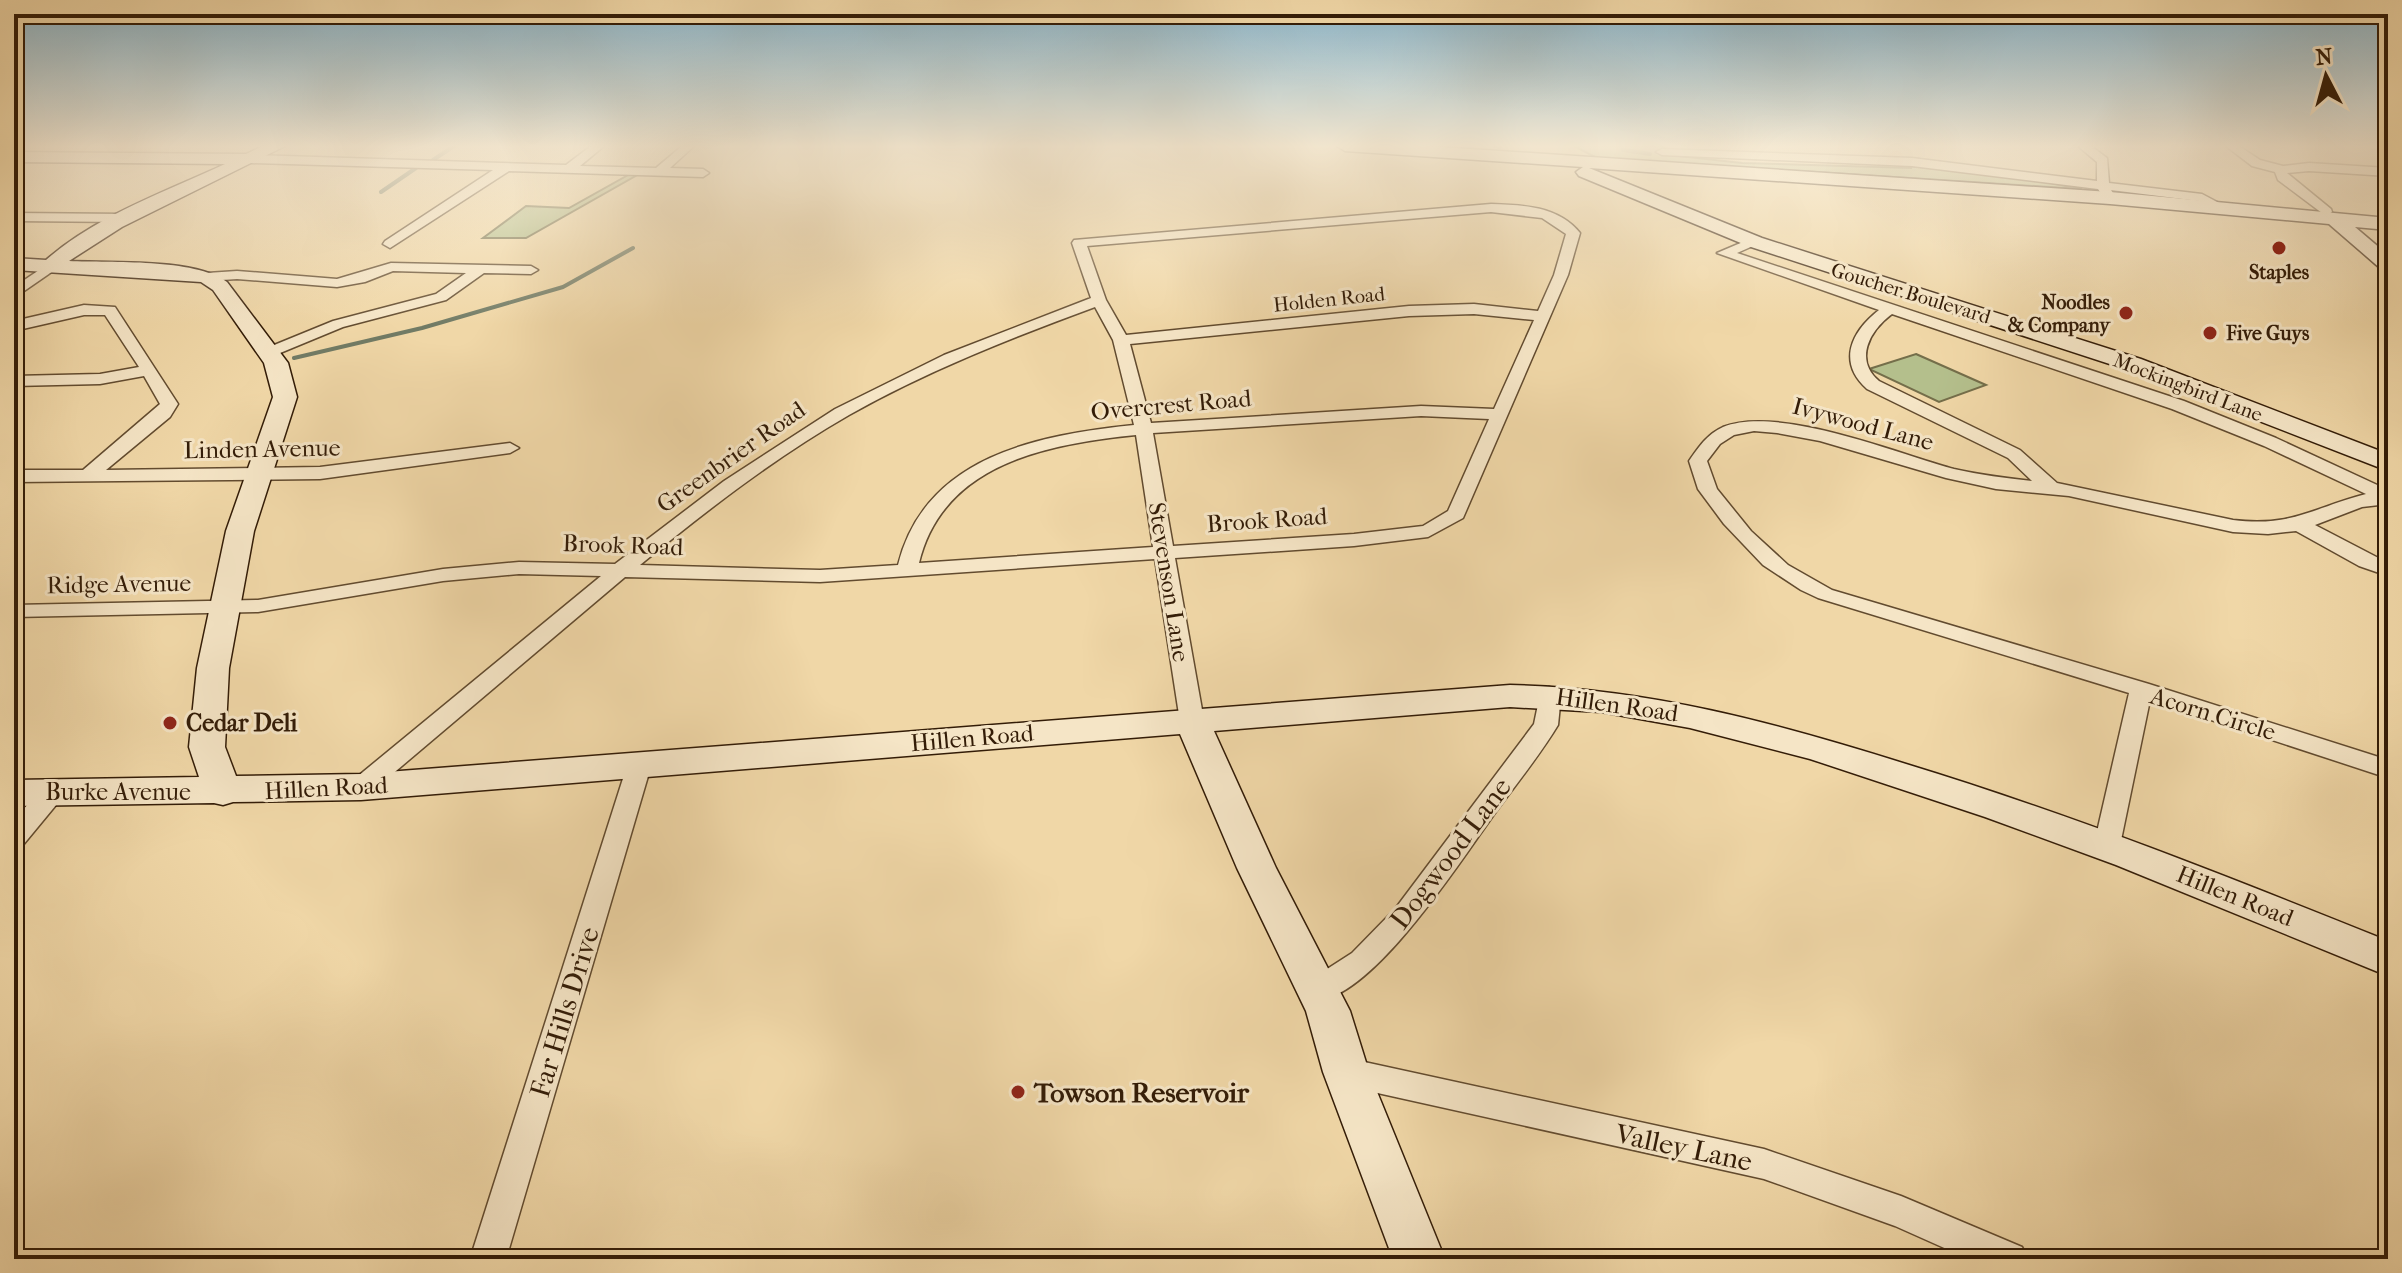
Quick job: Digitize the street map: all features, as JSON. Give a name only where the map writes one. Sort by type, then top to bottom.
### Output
[{"type":"main road","points":[[51,266],[86,239],[150,205]]},
{"type":"main road","name":"Goucher Boulevard","points":[[1673,205],[1755,242],[2133,364],[2388,463]]},
{"type":"main road","name":"Goucher Boulevard","points":[[1695,205],[1824,252],[2170,361],[2388,446]]},
{"type":"main road","points":[[2231,205],[2388,221]]},
{"type":"main road","points":[[2235,205],[2361,222],[2388,221]]},
{"type":"main road","points":[[2330,216],[2371,247],[2388,265]]},
{"type":"main road","points":[[2361,222],[2359,227],[2371,247]]},
{"type":"main road","points":[[14,264],[207,277],[220,286],[281,374],[285,397],[240,531],[207,720],[207,747],[223,792]]},
{"type":"main road","name":"Hillen Road","points":[[223,792],[361,787],[1549,695],[1660,708],[1761,733],[1941,787],[2107,845],[2388,959]]},
{"type":"main road","name":"Stevenson Lane","points":[[1192,721],[1280,915],[1320,989],[1341,1040],[1346,1072],[1419,1259]]},
{"type":"main road","name":"Burke Avenue","points":[[14,793],[223,792]]},
{"type":"main road","name":"Stevenson Lane","points":[[1280,915],[1289,957],[1301,986],[1326,1043],[1346,1072]]},
{"type":"street","points":[[390,244],[448,205]]},
{"type":"street","points":[[2317,205],[2330,216]]},
{"type":"street","name":"Brook Road","points":[[224,609],[481,570],[542,568],[800,576],[1367,539],[1428,531],[1456,514],[1561,275],[1573,233],[1559,220],[1530,211],[1491,208],[1079,243]]},
{"type":"street","points":[[14,217],[126,218]]},
{"type":"street","name":"Mockingbird Lane","points":[[1755,242],[1724,253],[2178,405],[2270,442],[2378,495]]},
{"type":"street","name":"Stevenson Lane","points":[[1079,243],[1099,300],[1121,340],[1144,429],[1192,721]]},
{"type":"street","points":[[14,294],[51,266]]},
{"type":"street","points":[[207,277],[237,275],[337,283],[360,279],[391,267],[531,270]]},
{"type":"street","points":[[268,353],[338,324],[441,297],[482,268]]},
{"type":"street","name":"Greenbrier Road","points":[[361,787],[516,660],[617,571],[809,431],[909,376],[1099,300]]},
{"type":"street","name":"Holden Road","points":[[1121,340],[1409,311],[1474,309],[1541,316]]},
{"type":"street","name":"Ivywood Lane","points":[[1889,309],[1871,321],[1861,338],[1857,364],[1860,375],[1873,385],[2014,454],[2051,488]]},
{"type":"street","points":[[14,326],[84,310],[110,310],[167,398],[168,408],[88,475]]},
{"type":"street","points":[[14,381],[100,379],[150,370]]},
{"type":"street","name":"Overcrest Road","points":[[907,570],[911,551],[943,496],[973,475],[1036,448],[1077,438],[1144,429],[1446,410],[1500,415]]},
{"type":"street","name":"Ivywood Lane","points":[[2051,488],[1996,483],[1953,474],[1822,436],[1765,426],[1729,431],[1714,440],[1698,461],[1700,475],[1733,521],[1763,554],[1806,585],[1859,605],[2141,689]]},
{"type":"street","name":"Linden Avenue","points":[[14,476],[257,474],[377,468],[510,448]]},
{"type":"street","points":[[2051,488],[2233,526],[2260,528],[2299,524],[2378,495],[2388,478]]},
{"type":"street","points":[[2299,524],[2354,556],[2388,570]]},
{"type":"street","name":"Ridge Avenue","points":[[14,611],[224,609]]},
{"type":"street","name":"Acorn Circle","points":[[2107,845],[2141,689],[2388,769]]},
{"type":"street","name":"Dogwood Lane","points":[[1320,989],[1362,961],[1405,917],[1546,725],[1549,695]]},
{"type":"street","name":"Far Hills Drive","points":[[488,1259],[639,766]]},
{"type":"street","points":[[14,838],[52,793]]},
{"type":"street","name":"Valley Lane","points":[[1346,1072],[1764,1164],[1901,1212],[2010,1259]]},
{"type":"green space","points":[[584,205],[526,238],[483,238],[526,206],[569,208]]},
{"type":"green space","points":[[1916,354],[1986,385],[1939,402],[1869,369]]},
{"type":"waterway","points":[[294,358],[422,328],[563,287],[633,248]]},
{"type":"place","name":"Staples","points":[[2279,248]]},
{"type":"place","name":"Noodles & Company","points":[[2126,313]]},
{"type":"place","name":"Five Guys","points":[[2210,333]]},
{"type":"place","name":"Cedar Deli","points":[[170,723]]},
{"type":"place","name":"Towson Reservoir","points":[[1018,1092]]}]
